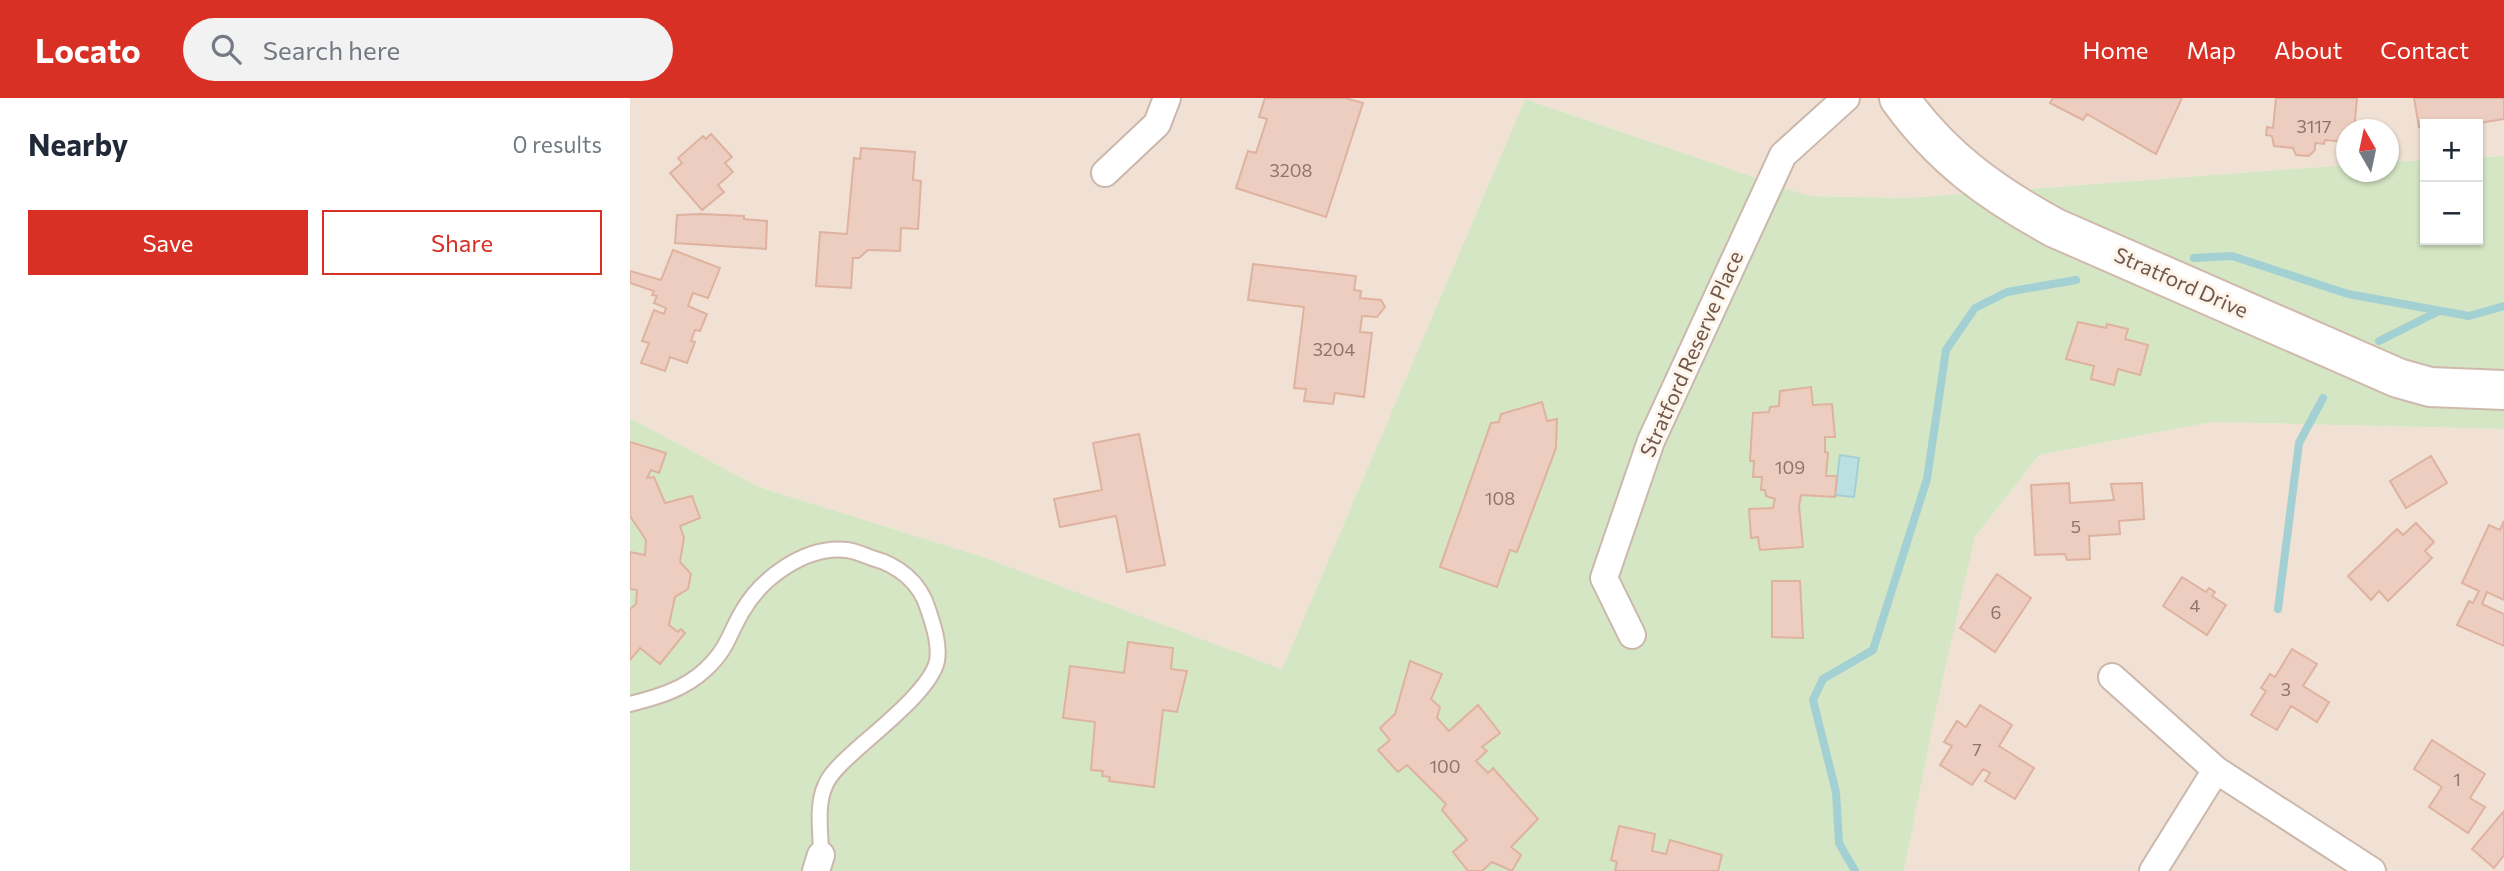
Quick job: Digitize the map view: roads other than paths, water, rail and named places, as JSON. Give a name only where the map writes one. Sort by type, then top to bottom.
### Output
[{"type":"street","points":[[1105,173],[1157,124],[1167,98]]},
{"type":"street","name":"Stratford Reserve Place","points":[[1632,635],[1604,578],[1651,441],[1783,155],[1846,98]]},
{"type":"street","name":"Stratford Drive","points":[[1899,98],[1955,163],[2007,202],[2054,228],[2398,378],[2430,387],[2504,390]]},
{"type":"street","points":[[2112,677],[2216,770],[2372,871]]},
{"type":"street","points":[[2153,871],[2216,770]]},
{"type":"lane","points":[[630,704],[659,697],[704,671],[726,648],[743,610],[767,582],[783,568],[804,558],[846,550],[886,562],[912,580],[925,597],[937,648],[937,662],[927,682],[843,762],[825,786],[818,863]]},
{"type":"water","points":[[1840,455],[1859,458],[1854,497],[1835,495]]},
{"type":"waterway","points":[[2194,258],[2232,256],[2348,294],[2469,316],[2504,306]]},
{"type":"waterway","points":[[1855,871],[1839,843],[1836,792],[1813,700],[1823,679],[1873,650],[1927,479],[1946,350],[1975,308],[2007,292],[2076,280]]},
{"type":"waterway","points":[[2379,341],[2439,311]]},
{"type":"waterway","points":[[2278,609],[2299,443],[2323,398]]}]
